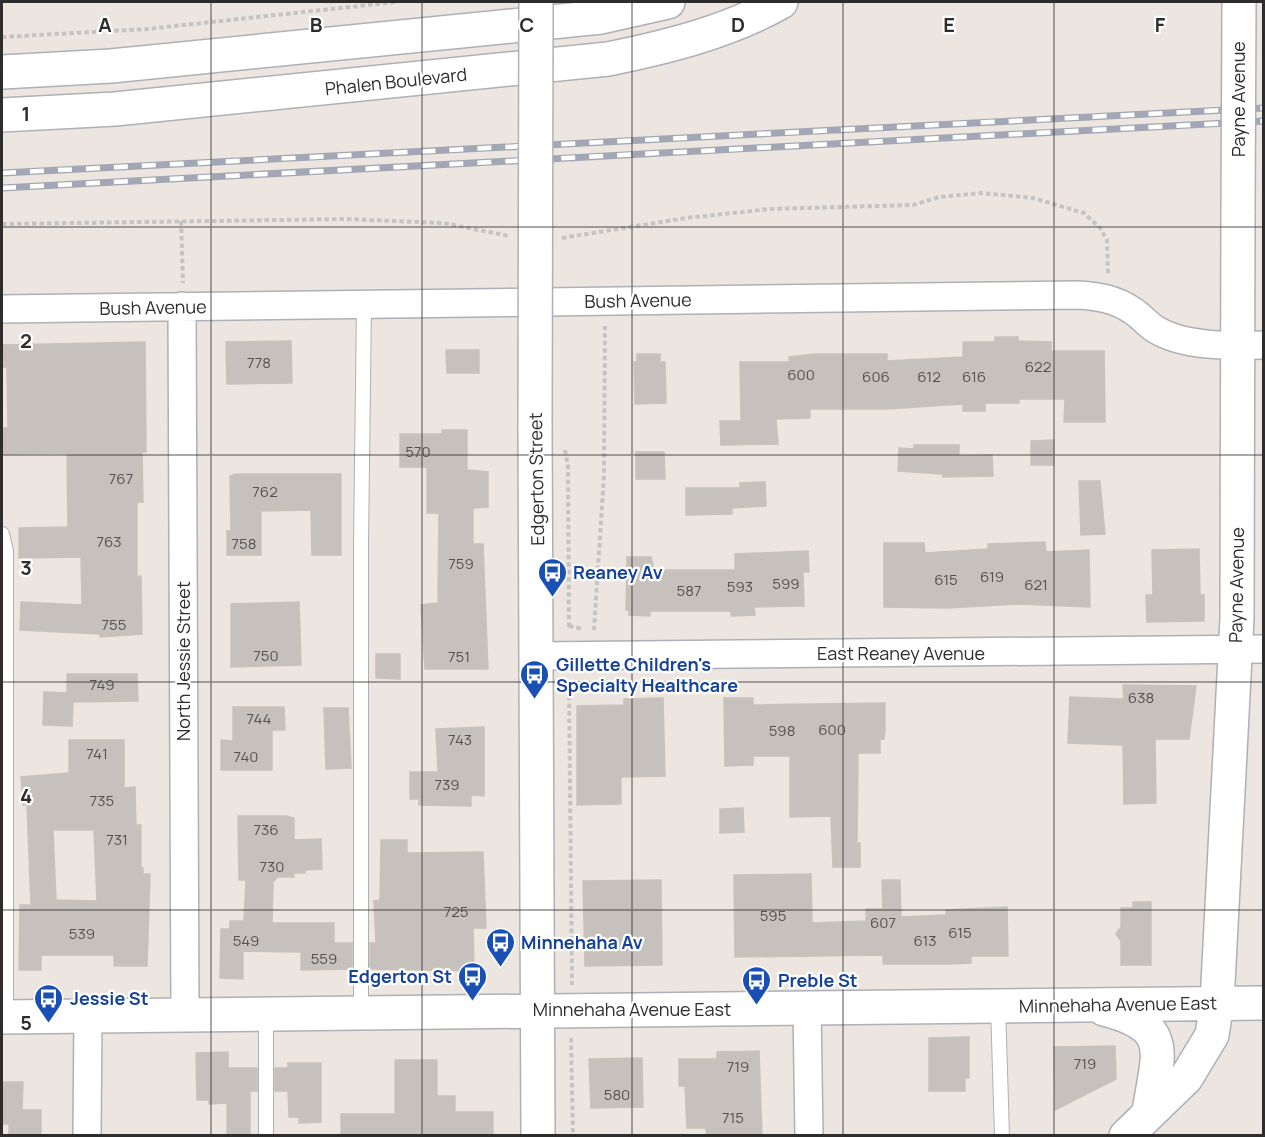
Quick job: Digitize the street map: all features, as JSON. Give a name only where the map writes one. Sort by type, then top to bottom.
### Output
[{"type":"street","name":"Edgerton Street","points":[[536,2],[535,425],[553,656],[538,1009],[538,1136]]},
{"type":"street","points":[[2,72],[111,66],[601,17],[668,2]]},
{"type":"street","name":"Phalen Boulevard","points":[[2,115],[115,109],[608,59],[657,49],[715,32],[781,2]]},
{"type":"street","name":"Payne Avenue","points":[[1126,1136],[1186,1078],[1212,1035],[1217,1003],[1250,650],[1250,345],[1238,211],[1239,2]]},
{"type":"street","name":"Bush Avenue","points":[[2,309],[1065,295],[1107,299],[1135,312],[1155,329],[1171,336],[1250,345]]},
{"type":"street","name":"North Jessie Street","points":[[182,306],[185,1015]]},
{"type":"street","name":"East Reaney Avenue","points":[[553,656],[1250,650]]},
{"type":"street","name":"Minnehaha Avenue East","points":[[4,1017],[1263,1002]]},
{"type":"street","points":[[1085,1004],[1131,1016],[1151,1030],[1158,1050],[1149,1112]]},
{"type":"street","points":[[807,1008],[809,1136]]},
{"type":"street","points":[[87,1136],[88,1016]]},
{"type":"lane","points":[[361,1012],[361,544],[364,304]]},
{"type":"lane","points":[[2,534],[6,551],[4,1017]]},
{"type":"lane","points":[[998,1005],[1002,1136]]},
{"type":"lane","points":[[266,1013],[266,1136]]},
{"type":"path","points":[[2,37],[147,29],[396,2]]},
{"type":"path","points":[[551,238],[571,238],[686,218],[770,209],[913,206],[939,197],[981,193],[1033,198],[1084,213],[1100,228],[1107,240],[1109,258],[1107,299]]},
{"type":"path","points":[[2,224],[346,219],[443,223],[513,237]]},
{"type":"path","points":[[180,221],[182,306]]},
{"type":"path","points":[[594,630],[604,475],[605,300]]},
{"type":"path","points":[[564,444],[568,466],[553,656],[571,986]]},
{"type":"path","points":[[570,1037],[573,1136]]},
{"type":"building","points":[[995,337],[1018,337],[1018,341],[1051,342],[1051,351],[1104,351],[1105,422],[1064,422],[1065,399],[1019,399],[1019,403],[985,403],[985,411],[963,411],[963,404],[886,409],[810,409],[810,418],[776,419],[778,444],[721,445],[720,421],[741,421],[740,362],[789,362],[789,357],[815,354],[887,354],[887,361],[963,357],[963,342],[995,342]]},
{"type":"building","points":[[291,341],[292,383],[227,384],[226,342]]},
{"type":"building","points":[[145,342],[146,452],[142,452],[143,502],[137,502],[137,577],[141,576],[142,634],[100,637],[100,634],[20,630],[21,602],[82,605],[81,557],[19,558],[19,528],[68,527],[67,453],[2,454],[2,428],[8,428],[7,367],[2,367],[2,345]]},
{"type":"building","points":[[446,350],[479,350],[479,373],[447,373]]},
{"type":"building","points":[[637,354],[660,354],[660,362],[665,362],[666,403],[635,404],[634,362],[637,362]]},
{"type":"building","points":[[442,430],[467,430],[467,470],[488,472],[488,507],[473,508],[473,544],[483,544],[488,669],[425,669],[421,605],[438,603],[439,513],[427,513],[427,467],[400,467],[400,434],[442,434]]},
{"type":"building","points":[[1054,440],[1054,465],[1031,465],[1031,441]]},
{"type":"building","points":[[914,445],[959,445],[959,456],[992,455],[993,476],[943,477],[943,474],[898,471],[899,448],[914,449]]},
{"type":"building","points":[[636,452],[664,452],[665,479],[636,479]]},
{"type":"building","points":[[236,474],[341,474],[341,555],[312,555],[311,510],[261,511],[261,555],[227,555],[227,531],[231,531],[230,476]]},
{"type":"building","points":[[1079,481],[1100,481],[1105,534],[1081,535]]},
{"type":"building","points":[[765,482],[766,506],[732,508],[732,514],[686,515],[686,488],[740,488],[740,483]]},
{"type":"building","points":[[1045,542],[1046,552],[1089,550],[1090,607],[1020,604],[947,608],[884,607],[884,543],[924,543],[925,553],[988,549],[988,544]]},
{"type":"building","points":[[1199,549],[1200,595],[1204,595],[1204,621],[1147,622],[1146,595],[1153,595],[1152,550]]},
{"type":"building","points":[[808,551],[809,572],[803,572],[804,606],[754,607],[755,615],[731,616],[731,611],[650,611],[650,616],[629,615],[629,610],[626,610],[627,557],[651,557],[654,570],[735,570],[735,554]]},
{"type":"building","points":[[299,602],[301,665],[231,667],[231,604]]},
{"type":"building","points":[[376,654],[400,654],[400,679],[376,678]]},
{"type":"building","points":[[67,674],[137,674],[138,701],[73,702],[72,726],[43,725],[44,692],[67,693]]},
{"type":"building","points":[[1123,685],[1196,686],[1189,739],[1155,739],[1156,803],[1124,804],[1123,745],[1068,743],[1070,697],[1124,699]]},
{"type":"building","points":[[663,698],[665,776],[621,777],[621,804],[577,805],[577,706],[624,705],[624,699]]},
{"type":"building","points":[[724,698],[753,698],[753,705],[885,703],[885,733],[884,739],[880,739],[880,753],[858,753],[857,843],[860,843],[860,867],[833,867],[831,816],[790,817],[790,756],[753,756],[753,765],[725,766]]},
{"type":"building","points":[[233,707],[284,707],[285,730],[272,730],[272,770],[221,770],[221,740],[233,741]]},
{"type":"building","points":[[324,708],[348,708],[351,768],[326,769]]},
{"type":"building","points":[[484,727],[484,796],[471,795],[471,806],[419,805],[419,799],[410,799],[410,772],[438,772],[436,729]]},
{"type":"building","points":[[69,740],[124,740],[124,788],[135,787],[136,825],[141,825],[141,868],[143,868],[143,874],[150,874],[147,966],[114,966],[114,955],[41,955],[41,970],[19,970],[20,905],[31,905],[27,805],[23,805],[21,777],[69,773]],"holes":[[[53,830],[94,830],[97,901],[56,900]]]},
{"type":"building","points":[[743,808],[744,832],[720,833],[720,809]]},
{"type":"building","points":[[238,816],[287,816],[294,818],[294,840],[321,839],[322,869],[294,873],[294,877],[277,877],[273,882],[272,923],[334,923],[334,943],[352,943],[352,969],[301,970],[301,952],[243,951],[243,979],[220,978],[221,929],[230,929],[230,921],[244,921],[246,880],[239,880]]},
{"type":"building","points":[[381,840],[407,840],[407,853],[483,852],[486,928],[473,928],[474,971],[370,969],[370,943],[376,943],[374,901],[380,900]]},
{"type":"building","points":[[811,874],[812,923],[866,921],[866,909],[883,909],[882,880],[900,880],[901,917],[946,915],[946,910],[1007,907],[1008,956],[971,956],[971,963],[949,964],[883,964],[883,955],[735,957],[734,875]]},
{"type":"building","points":[[661,880],[662,965],[585,966],[583,881]]},
{"type":"building","points":[[1133,902],[1151,902],[1151,965],[1121,965],[1121,941],[1116,934],[1121,927],[1121,908],[1133,908]]},
{"type":"building","points":[[969,1037],[969,1078],[965,1078],[965,1091],[929,1091],[929,1038]]},
{"type":"building","points":[[1115,1046],[1116,1079],[1055,1110],[1054,1047]]},
{"type":"building","points":[[759,1051],[762,1136],[708,1136],[705,1128],[687,1128],[685,1086],[679,1086],[679,1059],[717,1059],[717,1052]]},
{"type":"building","points":[[228,1052],[228,1068],[257,1068],[257,1091],[250,1091],[250,1135],[227,1135],[227,1103],[209,1104],[209,1100],[197,1100],[196,1053]]},
{"type":"building","points":[[642,1058],[643,1107],[591,1108],[589,1059]]},
{"type":"building","points":[[395,1060],[437,1060],[437,1096],[455,1096],[455,1112],[493,1112],[493,1136],[341,1136],[341,1114],[395,1114]]},
{"type":"building","points":[[288,1063],[321,1063],[321,1122],[299,1123],[299,1117],[289,1117],[288,1091],[275,1091],[275,1068],[288,1068]]},
{"type":"building","points":[[2,1082],[23,1082],[22,1110],[41,1110],[41,1136],[9,1136],[9,1124],[2,1124]]},
{"type":"railway","points":[[2,173],[1264,108]]},
{"type":"railway","points":[[2,188],[1264,121]]},
{"type":"place","name":"Reaney Av","points":[[552,598]]},
{"type":"place","name":"Gillette Children's Specialty Healthcare","points":[[535,700]]},
{"type":"place","name":"Minnehaha Av","points":[[500,968]]},
{"type":"place","name":"Edgerton St","points":[[473,1002]]},
{"type":"place","name":"Preble St","points":[[757,1006]]},
{"type":"place","name":"Jessie St","points":[[49,1024]]}]
